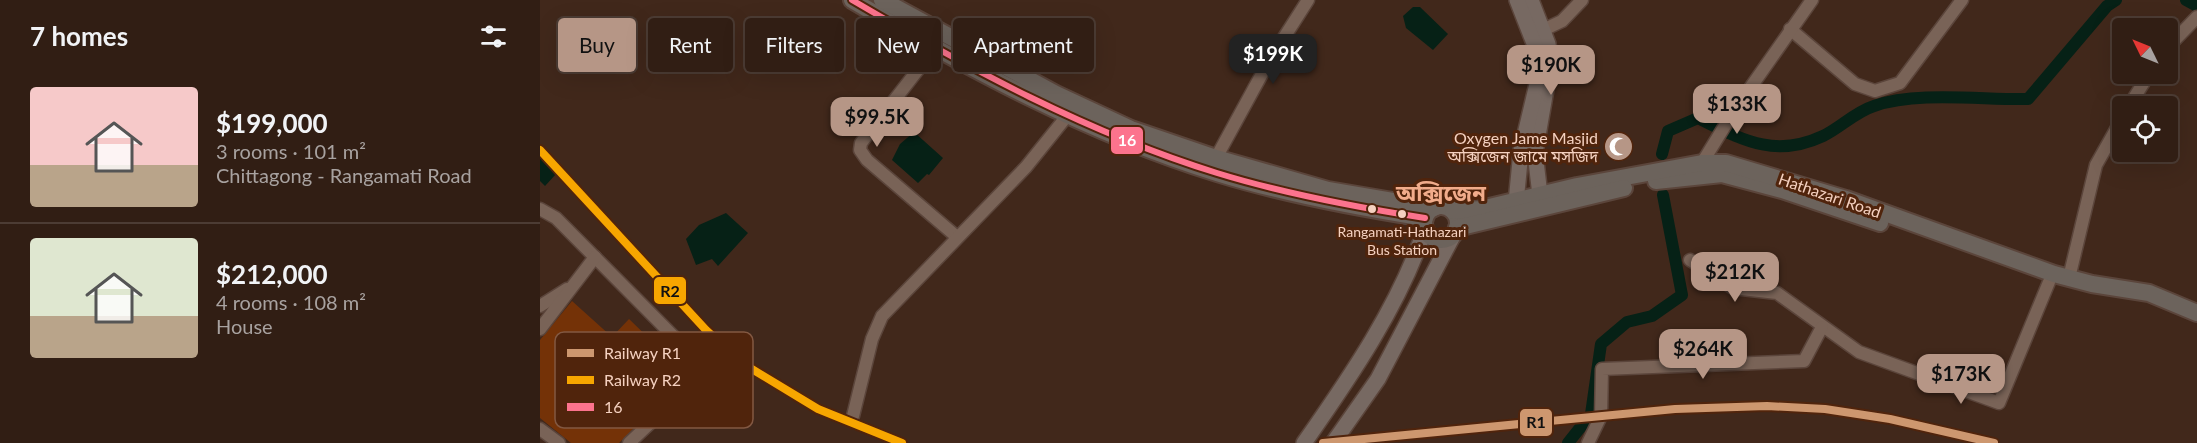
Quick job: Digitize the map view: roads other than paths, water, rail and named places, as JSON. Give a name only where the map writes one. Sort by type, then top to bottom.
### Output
[{"type":"highway","points":[[852,0],[884,18]]},
{"type":"highway","points":[[892,3],[1056,94],[1131,129],[1216,158],[1428,218]]},
{"type":"highway","points":[[941,49],[1067,116],[1216,173],[1340,204],[1428,218],[1444,206],[1453,211],[1457,219],[1455,231],[1438,239],[1431,237],[1428,218]]},
{"type":"highway","name":"Hathazari Road","points":[[1453,211],[1516,201],[1702,163],[1726,163],[1846,199],[2069,278],[2149,293],[2197,313]]},
{"type":"highway","name":"Hathazari Road","points":[[1455,231],[1645,183],[1722,174],[1782,190],[2049,282],[2138,300],[2174,312],[2197,324]]},
{"type":"main road","points":[[1516,201],[1521,151],[1537,84],[1539,56],[1517,0]]},
{"type":"main road","points":[[1531,0],[1543,30],[1551,61],[1535,153],[1540,195]]},
{"type":"main road","points":[[1304,443],[1352,375],[1413,264],[1428,218]]},
{"type":"main road","points":[[1333,443],[1378,379],[1455,231]]},
{"type":"street","points":[[1216,158],[1269,61],[1308,0]]},
{"type":"street","points":[[1543,30],[1562,21],[1582,0]]},
{"type":"street","points":[[1702,163],[1734,111],[1812,0]]},
{"type":"street","points":[[1790,29],[1855,84],[1875,91],[1900,84],[1962,0]]},
{"type":"street","points":[[2178,36],[2192,21]]},
{"type":"street","points":[[916,72],[861,143],[860,150],[867,160],[957,237]]},
{"type":"street","points":[[853,416],[872,339],[882,316],[1019,175],[1067,116]]},
{"type":"street","points":[[2069,278],[2096,165],[2112,137]]},
{"type":"street","points":[[540,208],[556,218],[669,332]]},
{"type":"street","points":[[540,328],[595,257]]},
{"type":"street","points":[[1690,260],[1733,288],[1777,293],[1859,352],[1999,403],[2049,282]]},
{"type":"street","points":[[540,306],[573,286]]},
{"type":"street","points":[[1588,443],[1601,416],[1602,369],[1804,361],[1822,327]]},
{"type":"street","points":[[629,443],[645,428]]},
{"type":"street","points":[[540,429],[559,443]]},
{"type":"waterway","points":[[1662,154],[1668,131],[1698,118],[1758,144],[1789,146],[1823,136],[1867,109],[1891,101],[1929,97],[2028,99],[2107,6],[2116,0]]},
{"type":"waterway","points":[[2186,0],[2197,6]]},
{"type":"waterway","points":[[1568,443],[1591,414],[1601,344],[1627,322],[1652,316],[1682,295],[1663,195]]},
{"type":"rail line","name":"R2","points":[[540,150],[708,332]]},
{"type":"rail line","name":"R2","points":[[753,370],[818,409],[902,443]]},
{"type":"rail line","name":"R1","points":[[1323,443],[1675,409],[1767,406],[1825,409],[1890,419],[1994,443]]},
{"type":"place","name":"Oxygen Jame Masjid অক্সিজেন জামে মসজিদ","points":[[1619,146]]},
{"type":"place","name":"Rangamati-Hathazari Bus Station","points":[[1402,214]]},
{"type":"district","name":"অক্সিজেন","points":[[1441,192]]}]
